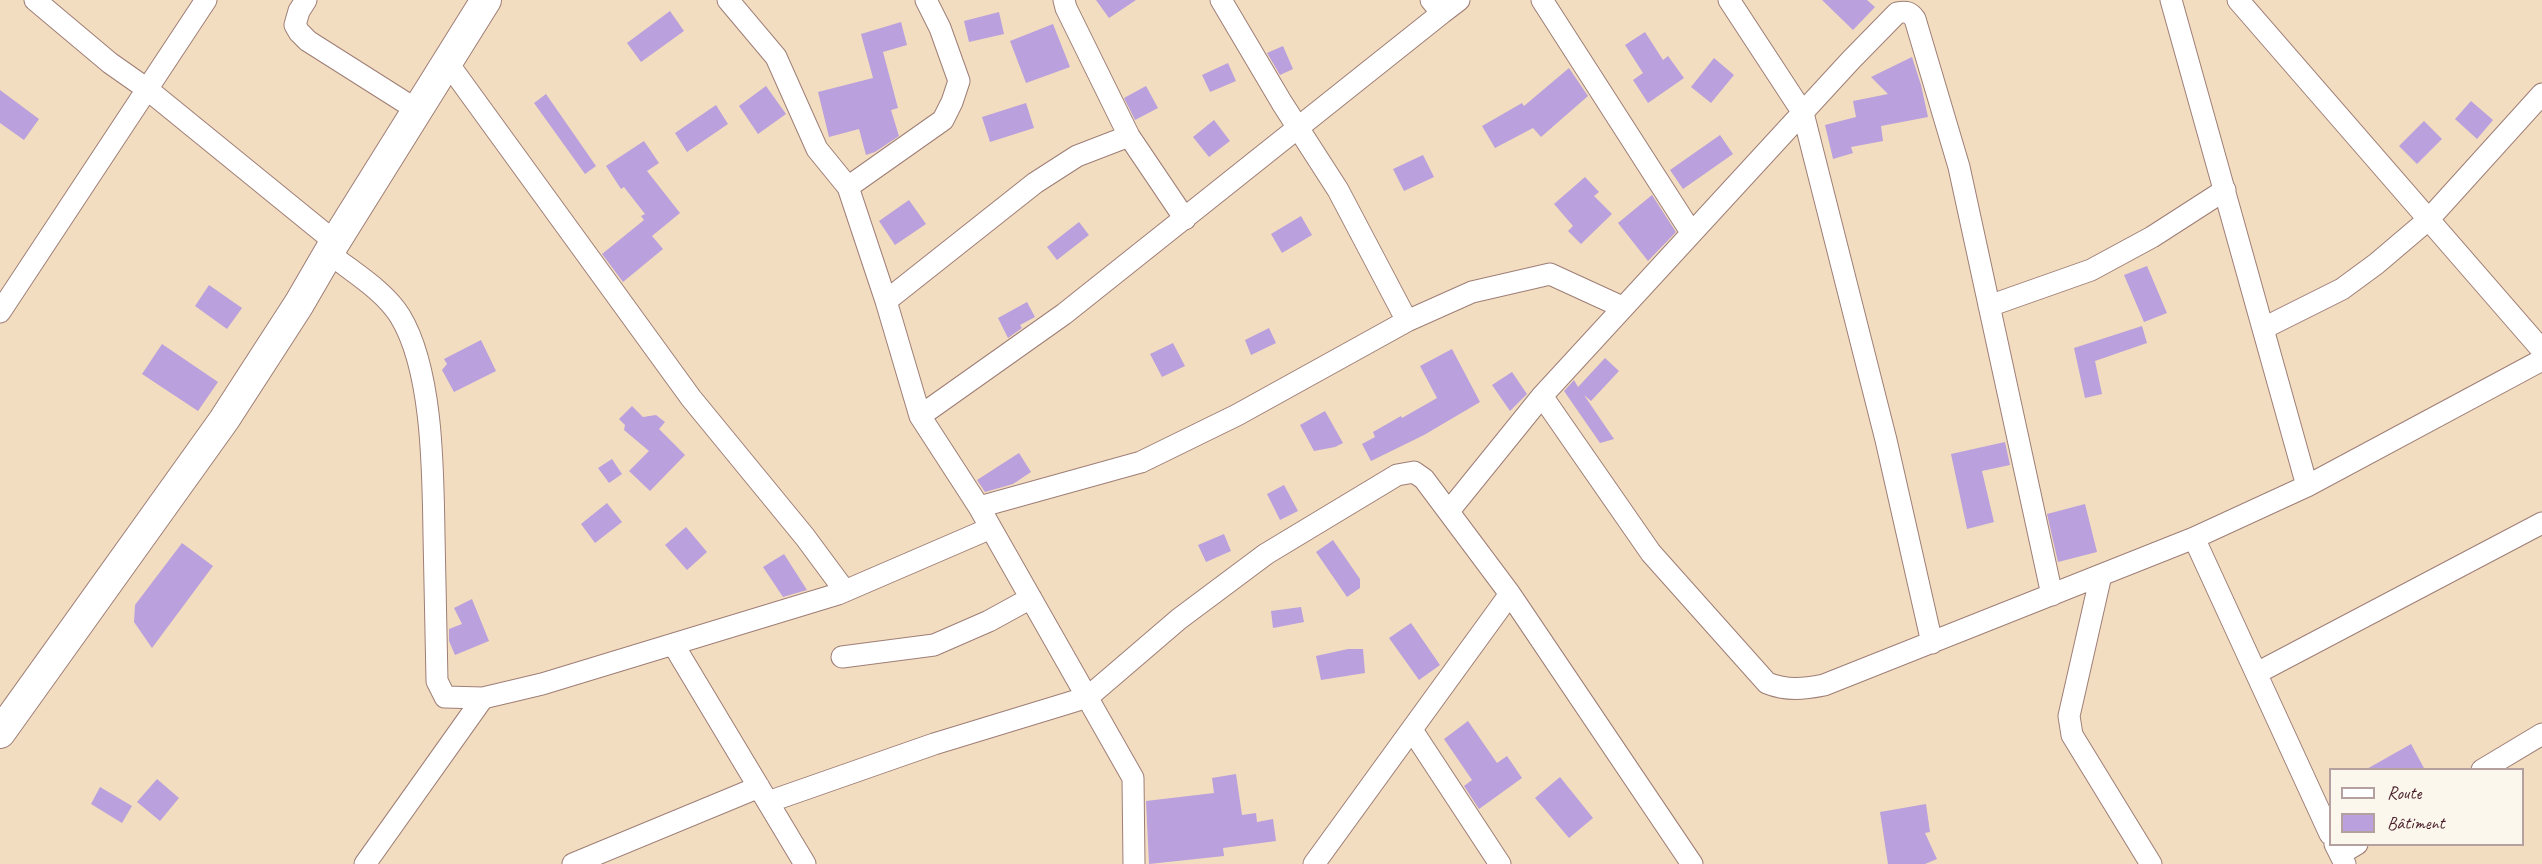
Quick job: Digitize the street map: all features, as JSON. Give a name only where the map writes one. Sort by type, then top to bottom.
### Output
[{"type":"main road","points":[[0,733],[224,420],[299,304],[486,0]]},
{"type":"street","points":[[35,0],[110,63],[147,88],[332,248],[388,300],[412,338],[423,378],[432,466],[437,681],[445,697],[483,698],[542,684],[845,591],[991,528]]},
{"type":"street","points":[[0,312],[206,0]]},
{"type":"street","points":[[306,0],[299,11],[295,25],[298,32],[308,41],[417,110]]},
{"type":"street","points":[[728,0],[776,57],[817,149],[848,187],[886,301],[920,416],[979,507],[1133,778],[1134,864]]},
{"type":"street","points":[[848,187],[943,120],[952,102],[959,81],[940,28],[927,0]]},
{"type":"street","points":[[1064,0],[1129,136],[1185,219]]},
{"type":"street","points":[[1221,0],[1282,103],[1338,190],[1407,321]]},
{"type":"street","points":[[920,416],[1064,314],[1185,219],[1299,127],[1436,7],[1459,0]]},
{"type":"street","points":[[1542,0],[1691,232]]},
{"type":"street","points":[[1729,0],[1803,113],[1886,440],[1932,643]]},
{"type":"street","points":[[2171,0],[2307,486]]},
{"type":"street","points":[[2238,0],[2542,350]]},
{"type":"street","points":[[1449,511],[1542,396],[1803,113],[1897,7],[1911,14],[1915,19],[1959,167],[2052,595]]},
{"type":"street","points":[[447,62],[691,398],[805,537],[845,591]]},
{"type":"street","points":[[2264,328],[2342,289],[2376,264],[2429,219],[2542,94]]},
{"type":"street","points":[[886,301],[1035,183],[1077,156],[1129,136]]},
{"type":"street","points":[[1989,306],[2091,270],[2152,237],[2225,190]]},
{"type":"street","points":[[979,507],[1141,462],[1237,415],[1407,321],[1472,292],[1550,274],[1622,307]]},
{"type":"street","points":[[1542,396],[1651,553],[1767,684],[1799,689],[1824,685],[2194,538],[2307,486],[2542,360]]},
{"type":"street","points":[[573,864],[764,794],[1088,697],[1179,619],[1266,554],[1397,475],[1414,472],[1424,479],[1510,594],[1692,864]]},
{"type":"street","points":[[2257,673],[2542,523]]},
{"type":"street","points":[[2194,538],[2329,830]]},
{"type":"street","points":[[2102,575],[2069,716],[2072,735],[2151,864]]},
{"type":"street","points":[[1314,864],[1510,594]]},
{"type":"street","points":[[842,657],[934,645],[989,621],[1030,598]]},
{"type":"street","points":[[673,644],[805,864]]},
{"type":"street","points":[[365,864],[483,698]]},
{"type":"street","points":[[1412,730],[1500,864]]},
{"type":"street","points":[[2485,768],[2542,734]]},
{"type":"building","points":[[1096,0],[1136,0],[1109,18]]},
{"type":"building","points":[[1822,0],[1867,0],[1875,7],[1853,30]]},
{"type":"building","points":[[670,11],[684,31],[641,62],[627,43]]},
{"type":"building","points":[[999,12],[1004,34],[969,42],[964,21]]},
{"type":"building","points":[[901,22],[907,45],[883,52],[898,108],[891,110],[899,136],[875,152],[866,155],[859,129],[829,137],[818,92],[873,78],[861,34]]},
{"type":"building","points":[[1053,24],[1070,67],[1026,83],[1010,41]]},
{"type":"building","points":[[1645,32],[1663,60],[1668,56],[1684,78],[1648,103],[1633,80],[1643,73],[1625,45]]},
{"type":"building","points":[[1283,46],[1293,69],[1280,75],[1267,53]]},
{"type":"building","points":[[1912,57],[1928,117],[1881,126],[1883,141],[1851,147],[1853,153],[1833,159],[1825,125],[1856,117],[1853,101],[1888,94],[1871,77]]},
{"type":"building","points":[[1714,58],[1734,75],[1711,103],[1691,87]]},
{"type":"building","points":[[1228,63],[1236,81],[1210,92],[1202,75]]},
{"type":"building","points":[[1569,68],[1588,96],[1541,137],[1533,128],[1495,148],[1482,126],[1522,103],[1524,106]]},
{"type":"building","points":[[766,86],[786,114],[758,134],[739,106]]},
{"type":"building","points":[[1146,86],[1158,108],[1135,120],[1124,98]]},
{"type":"building","points":[[0,90],[39,119],[24,140],[0,123]]},
{"type":"building","points":[[546,94],[596,166],[585,174],[534,103]]},
{"type":"building","points":[[2471,101],[2493,120],[2477,139],[2455,119]]},
{"type":"building","points":[[1026,103],[1034,128],[990,142],[982,117]]},
{"type":"building","points":[[716,105],[728,124],[687,152],[675,133]]},
{"type":"building","points":[[1214,120],[1230,141],[1209,157],[1193,137]]},
{"type":"building","points":[[2424,121],[2442,139],[2417,164],[2399,146]]},
{"type":"building","points":[[1720,135],[1733,154],[1683,189],[1670,170]]},
{"type":"building","points":[[644,141],[659,163],[647,171],[680,213],[652,236],[663,249],[623,282],[602,254],[644,220],[641,216],[645,214],[624,187],[621,189],[606,166]]},
{"type":"building","points":[[1423,155],[1434,177],[1404,191],[1393,169]]},
{"type":"building","points":[[1585,177],[1599,192],[1594,196],[1612,214],[1581,244],[1568,231],[1573,226],[1554,204]]},
{"type":"building","points":[[1652,195],[1676,232],[1648,261],[1618,223]]},
{"type":"building","points":[[909,200],[926,224],[895,245],[879,221]]},
{"type":"building","points":[[1301,216],[1312,235],[1282,253],[1271,234]]},
{"type":"building","points":[[1079,222],[1089,235],[1057,260],[1047,247]]},
{"type":"building","points":[[2147,266],[2167,313],[2144,322],[2124,275]]},
{"type":"building","points":[[209,285],[242,308],[227,329],[195,306]]},
{"type":"building","points":[[1027,302],[1035,317],[1020,325],[1022,328],[1008,338],[998,318]]},
{"type":"building","points":[[2142,326],[2147,343],[2095,361],[2102,394],[2085,398],[2074,348]]},
{"type":"building","points":[[1269,328],[1276,343],[1251,355],[1245,340]]},
{"type":"building","points":[[481,340],[496,371],[454,392],[442,370],[447,364],[444,359]]},
{"type":"building","points":[[1173,343],[1185,366],[1162,377],[1150,354]]},
{"type":"building","points":[[162,344],[218,382],[198,411],[142,374]]},
{"type":"building","points":[[1452,349],[1480,402],[1424,435],[1371,461],[1362,444],[1375,437],[1373,432],[1437,398],[1420,366]]},
{"type":"building","points":[[1605,358],[1619,371],[1591,401],[1584,395],[1614,439],[1600,443],[1564,391],[1574,380],[1578,387]]},
{"type":"building","points":[[1512,372],[1527,394],[1510,411],[1492,385]]},
{"type":"building","points":[[632,406],[643,417],[656,415],[665,422],[659,429],[685,455],[650,491],[629,471],[649,451],[624,430],[625,425],[619,419]]},
{"type":"building","points":[[1325,411],[1343,443],[1314,451],[1300,425]]},
{"type":"building","points":[[2005,442],[2010,465],[1982,471],[1994,522],[1967,529],[1951,454]]},
{"type":"building","points":[[1019,453],[1031,472],[1013,484],[985,492],[977,480]]},
{"type":"building","points":[[612,459],[622,474],[609,483],[598,468]]},
{"type":"building","points":[[1284,485],[1298,511],[1280,520],[1267,494]]},
{"type":"building","points":[[607,503],[622,522],[595,543],[581,524]]},
{"type":"building","points":[[2085,504],[2097,552],[2058,562],[2047,514]]},
{"type":"building","points":[[686,527],[707,552],[687,570],[665,545]]},
{"type":"building","points":[[1224,534],[1231,551],[1206,562],[1198,545]]},
{"type":"building","points":[[1333,540],[1360,579],[1360,588],[1347,597],[1316,552]]},
{"type":"building","points":[[182,543],[213,566],[152,648],[134,622],[135,605]]},
{"type":"building","points":[[784,554],[807,590],[783,597],[763,567]]},
{"type":"building","points":[[472,599],[489,641],[455,655],[449,641],[449,629],[462,624],[454,608]]},
{"type":"building","points":[[1301,607],[1304,622],[1273,628],[1271,611]]},
{"type":"building","points":[[1411,623],[1440,665],[1419,680],[1389,638]]},
{"type":"building","points":[[1348,649],[1363,649],[1365,673],[1321,680],[1316,656]]},
{"type":"building","points":[[1468,721],[1497,763],[1507,756],[1522,778],[1479,809],[1464,786],[1472,780],[1444,739]]},
{"type":"building","points":[[2411,744],[2424,768],[2369,768]]},
{"type":"building","points":[[1236,774],[1242,815],[1256,813],[1257,822],[1273,819],[1276,841],[1223,848],[1224,856],[1149,864],[1146,801],[1214,793],[1212,778]]},
{"type":"building","points":[[1560,777],[1593,818],[1569,838],[1535,798]]},
{"type":"building","points":[[157,779],[179,798],[160,821],[137,802]]},
{"type":"building","points":[[100,787],[132,806],[122,823],[91,804]]},
{"type":"building","points":[[1926,804],[1930,832],[1925,833],[1937,859],[1925,864],[1888,864],[1880,812]]}]
